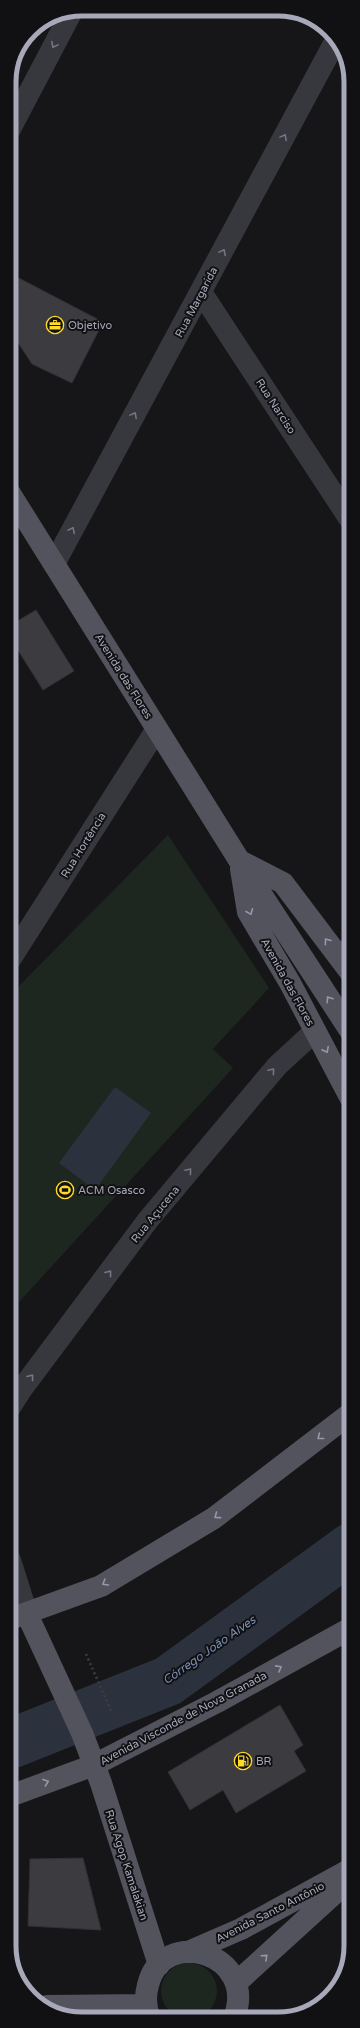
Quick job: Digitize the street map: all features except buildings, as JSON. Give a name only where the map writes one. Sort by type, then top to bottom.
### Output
[{"type":"main road","name":"Avenida das Flores","points":[[16,503],[239,860],[344,1021]]},
{"type":"main road","name":"Avenida das Flores","points":[[239,860],[248,912],[344,1086]]},
{"type":"main road","points":[[239,860],[283,883],[344,955]]},
{"type":"main road","points":[[18,1617],[101,1586],[214,1518],[344,1418]]},
{"type":"main road","name":"Rua Agop Kamalakian","points":[[18,1617],[48,1657],[82,1733],[94,1765],[159,1965]]},
{"type":"main road","name":"Avenida Visconde de Nova Granada","points":[[16,1794],[94,1765],[217,1702],[344,1632]]},
{"type":"main road","name":"Avenida Santo Antônio","points":[[159,1965],[176,1954],[188,1952],[241,1929],[344,1873]]},
{"type":"main road","name":"Avenida Santo Antônio","points":[[236,1983],[344,1884]]},
{"type":"main road","points":[[188,1952],[208,1954],[217,1959],[232,1974],[236,1983],[238,1996],[237,2012]]},
{"type":"main road","points":[[56,2006],[148,2011],[145,1994],[148,1981],[159,1965]]},
{"type":"street","points":[[16,118],[68,18]]},
{"type":"street","name":"Rua Margarida","points":[[54,564],[333,46]]},
{"type":"street","name":"Rua Narciso","points":[[201,292],[344,512]]},
{"type":"street","name":"Rua Hortência","points":[[16,950],[157,729]]},
{"type":"street","name":"Rua Açucena","points":[[16,1399],[148,1220],[277,1066],[315,1031]]},
{"type":"street","points":[[16,1603],[18,1617]]},
{"type":"path","points":[[86,1654],[112,1713]]},
{"type":"shaded area","name":"ACM Osasco","points":[[168,835],[269,988],[213,1049],[233,1068],[16,1305],[16,989]]},
{"type":"shaded area","points":[[184,1963],[194,1963],[205,1968],[212,1975],[217,1986],[217,1996],[215,2002],[208,2012],[170,2012],[163,2002],[161,1996],[161,1986],[166,1975],[173,1968]]},
{"type":"water","points":[[115,1087],[151,1113],[95,1190],[59,1163]]},
{"type":"waterway","name":"Córrego João Alves","points":[[16,1742],[168,1681],[344,1553]]},
{"type":"place","name":"Objetivo","points":[[55,325]]},
{"type":"place","name":"ACM Osasco","points":[[65,1190]]},
{"type":"place","name":"BR","points":[[243,1761]]}]
